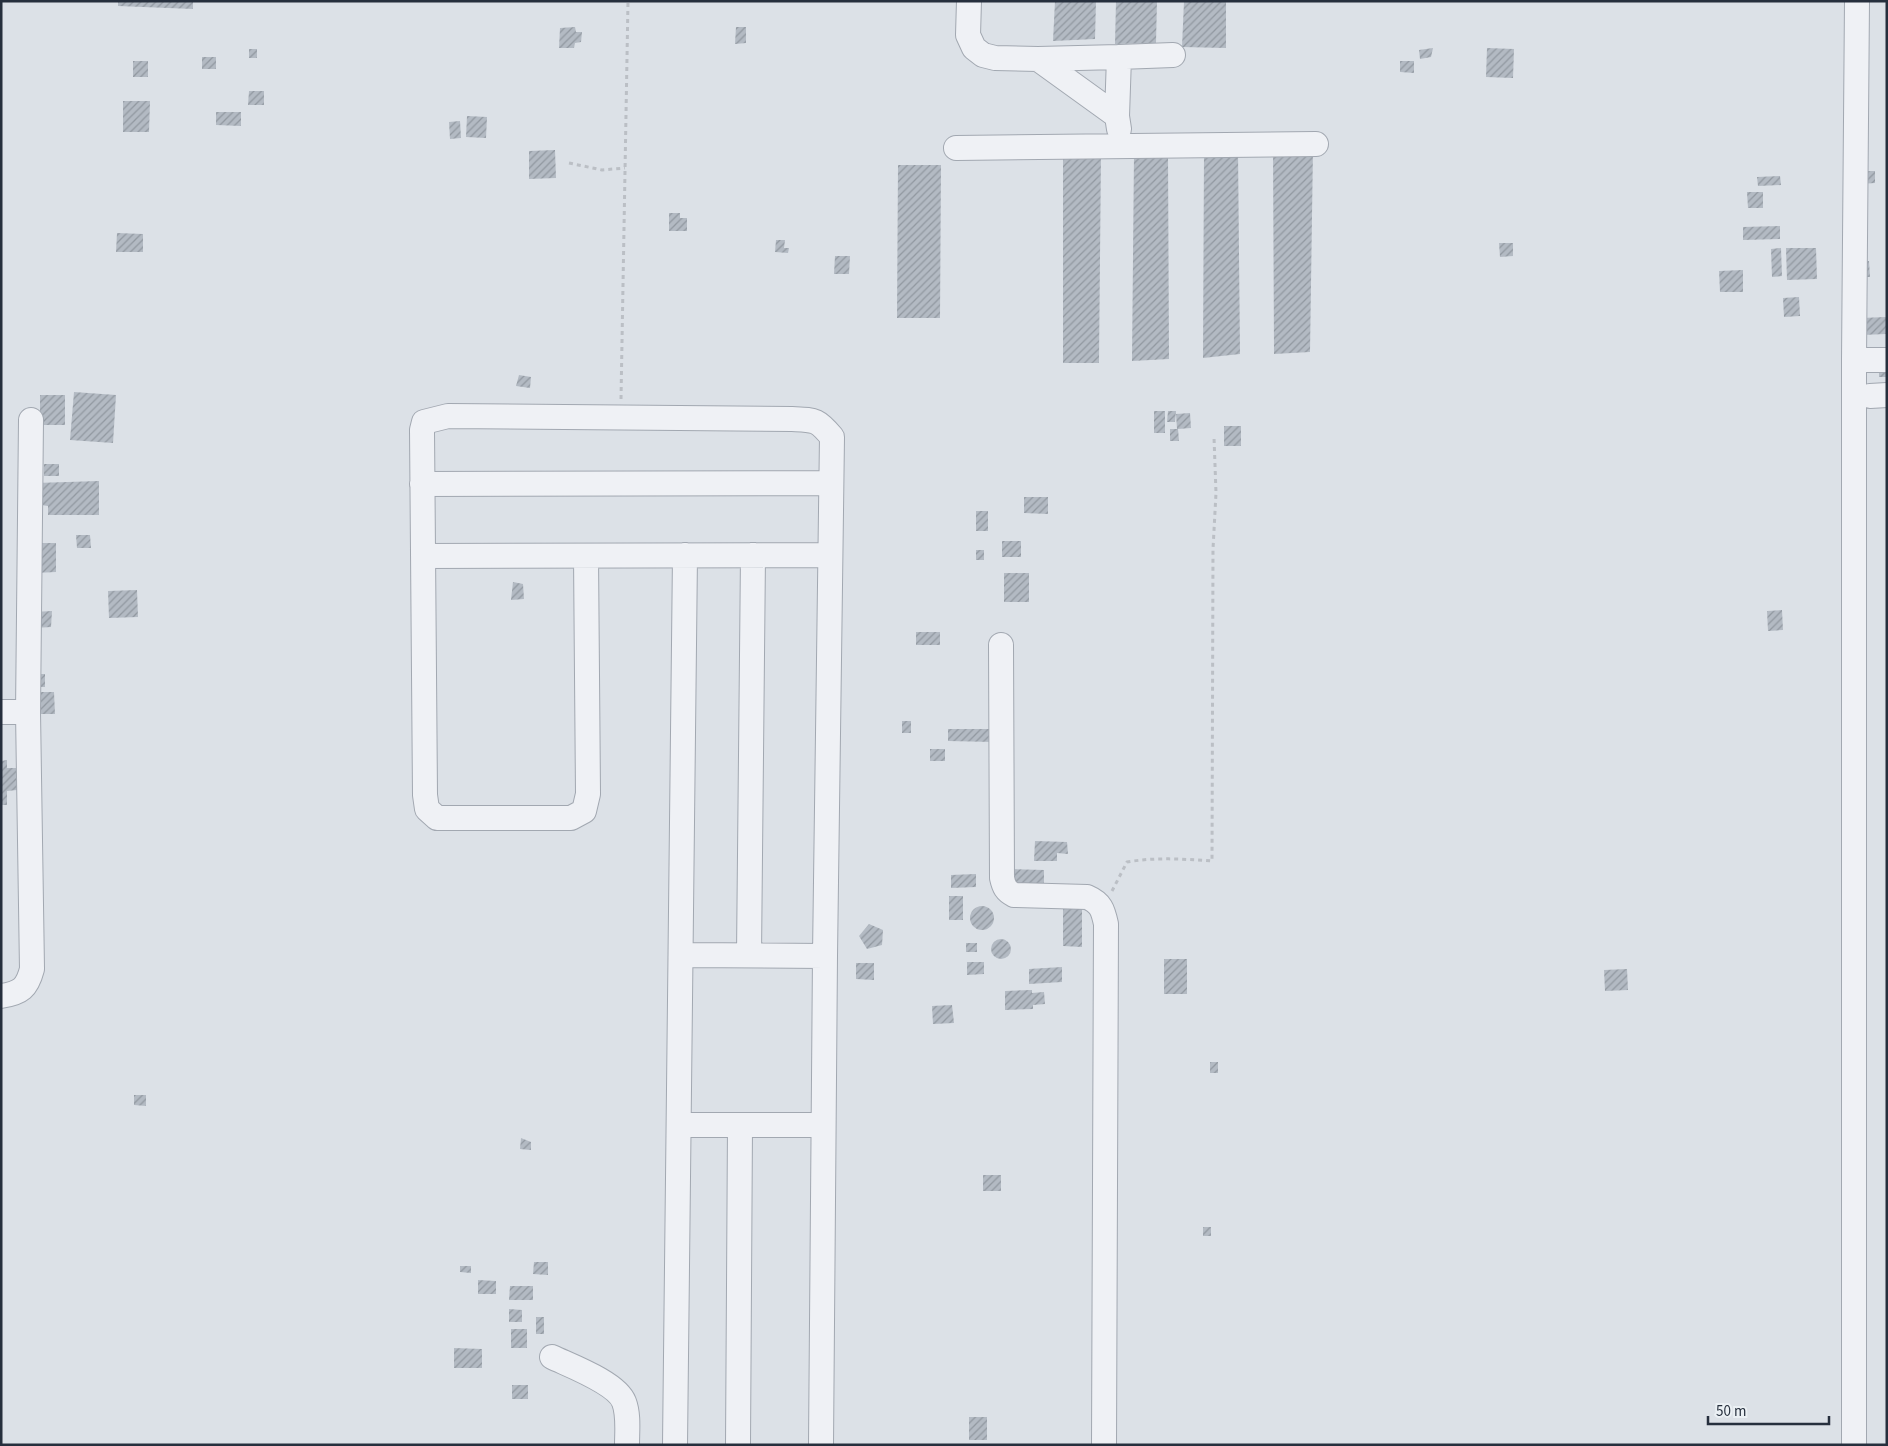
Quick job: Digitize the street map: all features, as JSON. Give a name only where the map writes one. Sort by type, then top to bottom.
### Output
[{"type":"street","points":[[969,1],[968,35],[974,48],[983,55],[995,58],[1173,55]]},
{"type":"street","points":[[1854,1445],[1854,360],[1857,1]]},
{"type":"street","points":[[1119,56],[1117,116],[1122,148]]},
{"type":"street","points":[[1038,58],[1117,116]]},
{"type":"street","points":[[956,148],[1122,148],[1316,144]]},
{"type":"street","points":[[1854,360],[1887,360]]},
{"type":"street","points":[[586,556],[588,726],[586,806],[582,813],[571,818],[437,818],[427,809],[425,795],[422,484],[422,430],[424,422],[428,419],[448,416],[814,420],[824,426],[832,437],[821,1445]]},
{"type":"street","points":[[1,996],[22,990],[29,981],[32,969],[28,712],[31,420]]},
{"type":"street","points":[[422,484],[832,483]]},
{"type":"street","points":[[675,1445],[686,555]]},
{"type":"street","points":[[749,956],[753,555]]},
{"type":"street","points":[[423,556],[830,555]]},
{"type":"street","points":[[1001,645],[1002,878],[1004,886],[1008,892],[1014,895],[1087,897],[1097,901],[1102,908],[1106,924],[1104,1445]]},
{"type":"street","points":[[1,712],[28,712]]},
{"type":"street","points":[[681,955],[825,956]]},
{"type":"street","points":[[678,1124],[740,1126],[823,1125]]},
{"type":"street","points":[[738,1445],[740,1126]]},
{"type":"street","points":[[552,1357],[608,1385],[620,1394],[627,1416],[627,1445]]},
{"type":"path","points":[[621,418],[628,1]]},
{"type":"path","points":[[569,162],[602,170],[625,168]]},
{"type":"path","points":[[1104,913],[1110,893],[1128,862],[1171,858],[1212,861],[1213,549],[1216,493],[1214,438]]},
{"type":"building","points":[[118,1],[193,1],[193,9],[118,6]]},
{"type":"building","points":[[1055,1],[1096,1],[1095,39],[1053,41]]},
{"type":"building","points":[[1116,1],[1157,1],[1156,43],[1115,44]]},
{"type":"building","points":[[1184,1],[1226,1],[1226,48],[1182,47]]},
{"type":"building","points":[[575,27],[576,32],[582,32],[581,42],[575,43],[574,48],[559,48],[560,28]]},
{"type":"building","points":[[736,27],[746,27],[746,43],[735,44]]},
{"type":"building","points":[[1433,48],[1431,57],[1420,59],[1419,50]]},
{"type":"building","points":[[1487,48],[1514,49],[1513,78],[1486,77]]},
{"type":"building","points":[[249,49],[257,49],[257,58],[249,58]]},
{"type":"building","points":[[202,57],[216,57],[216,69],[202,69]]},
{"type":"building","points":[[133,61],[148,61],[148,77],[133,77]]},
{"type":"building","points":[[1400,61],[1414,61],[1414,73],[1400,72]]},
{"type":"building","points":[[249,91],[264,91],[264,105],[248,105]]},
{"type":"building","points":[[123,101],[150,101],[149,132],[123,132]]},
{"type":"building","points":[[216,112],[241,112],[241,126],[216,125]]},
{"type":"building","points":[[467,116],[487,117],[486,138],[466,137]]},
{"type":"building","points":[[460,121],[461,138],[450,139],[449,122]]},
{"type":"building","points":[[1273,146],[1313,149],[1310,352],[1274,354]]},
{"type":"building","points":[[555,150],[556,178],[529,179],[529,151]]},
{"type":"building","points":[[1204,151],[1238,151],[1240,354],[1203,358]]},
{"type":"building","points":[[1063,152],[1101,153],[1099,363],[1063,363]]},
{"type":"building","points":[[1134,154],[1168,154],[1169,359],[1132,361]]},
{"type":"building","points":[[898,165],[941,165],[940,318],[897,318]]},
{"type":"building","points":[[1858,171],[1875,171],[1875,183],[1859,184]]},
{"type":"building","points":[[1780,176],[1781,185],[1758,186],[1757,177]]},
{"type":"building","points":[[1747,192],[1763,192],[1763,208],[1748,208]]},
{"type":"building","points":[[669,213],[680,213],[680,218],[687,218],[687,231],[669,231]]},
{"type":"building","points":[[1780,226],[1780,239],[1743,240],[1743,227]]},
{"type":"building","points":[[117,233],[143,234],[143,252],[116,252]]},
{"type":"building","points":[[776,240],[785,240],[784,248],[789,248],[788,253],[775,252]]},
{"type":"building","points":[[1499,243],[1513,243],[1513,256],[1500,257]]},
{"type":"building","points":[[1781,248],[1782,276],[1772,277],[1771,249]]},
{"type":"building","points":[[1786,248],[1816,248],[1817,279],[1787,280]]},
{"type":"building","points":[[835,256],[850,256],[849,274],[834,274]]},
{"type":"building","points":[[1869,261],[1870,277],[1859,277],[1859,262]]},
{"type":"building","points":[[1743,270],[1743,292],[1720,292],[1719,271]]},
{"type":"building","points":[[1799,297],[1800,316],[1784,317],[1783,298]]},
{"type":"building","points":[[1886,317],[1886,334],[1862,335],[1861,318]]},
{"type":"building","points":[[1879,366],[1887,366],[1887,377],[1879,377]]},
{"type":"building","points":[[519,375],[531,377],[530,388],[516,386]]},
{"type":"building","points":[[74,392],[116,395],[113,443],[70,440]]},
{"type":"building","points":[[40,395],[65,395],[65,425],[40,425]]},
{"type":"building","points":[[1154,411],[1165,411],[1165,433],[1154,433]]},
{"type":"building","points":[[1168,411],[1176,411],[1175,422],[1167,422]]},
{"type":"building","points":[[1190,413],[1191,428],[1178,429],[1179,441],[1170,441],[1170,429],[1177,429],[1176,414]]},
{"type":"building","points":[[1224,426],[1241,426],[1241,446],[1224,446]]},
{"type":"building","points":[[44,464],[59,464],[59,476],[44,476]]},
{"type":"building","points":[[99,481],[99,515],[48,515],[48,506],[34,504],[36,483]]},
{"type":"building","points":[[1024,497],[1048,497],[1048,514],[1024,513]]},
{"type":"building","points":[[976,511],[988,511],[988,531],[976,531]]},
{"type":"building","points":[[76,535],[90,535],[91,548],[77,548]]},
{"type":"building","points":[[1002,541],[1021,541],[1021,557],[1002,557]]},
{"type":"building","points":[[35,543],[56,543],[56,572],[35,573]]},
{"type":"building","points":[[976,550],[984,550],[984,560],[976,560]]},
{"type":"building","points":[[1004,573],[1029,573],[1029,602],[1004,602]]},
{"type":"building","points":[[513,582],[523,584],[524,599],[511,600]]},
{"type":"building","points":[[137,590],[138,617],[109,618],[108,591]]},
{"type":"building","points":[[1782,610],[1783,630],[1768,631],[1767,611]]},
{"type":"building","points":[[52,611],[51,627],[34,628],[34,612]]},
{"type":"building","points":[[916,632],[940,632],[940,645],[916,645]]},
{"type":"building","points":[[33,674],[45,674],[45,687],[34,687]]},
{"type":"building","points":[[40,692],[54,692],[55,714],[40,714]]},
{"type":"building","points":[[902,721],[911,721],[911,733],[902,733]]},
{"type":"building","points":[[948,729],[993,729],[993,742],[948,741]]},
{"type":"building","points":[[930,749],[945,749],[945,761],[930,761]]},
{"type":"building","points":[[7,760],[7,768],[17,768],[17,790],[7,791],[7,805],[1,805],[1,761]]},
{"type":"building","points":[[1035,841],[1067,842],[1068,854],[1057,853],[1057,861],[1034,861]]},
{"type":"building","points":[[1012,869],[1044,870],[1044,890],[1011,890]]},
{"type":"building","points":[[976,874],[976,887],[951,888],[951,875]]},
{"type":"building","points":[[949,896],[963,896],[963,920],[949,920]]},
{"type":"building","points":[[982,906],[991,909],[994,918],[991,927],[982,930],[973,927],[970,918],[973,909]]},
{"type":"building","points":[[1063,906],[1082,906],[1082,947],[1063,946]]},
{"type":"building","points":[[869,924],[883,930],[882,945],[867,949],[859,936]]},
{"type":"building","points":[[1001,939],[1008,942],[1011,949],[1008,956],[1001,959],[994,956],[991,949],[994,942]]},
{"type":"building","points":[[966,943],[977,943],[977,952],[966,952]]},
{"type":"building","points":[[1164,959],[1187,959],[1187,994],[1164,994]]},
{"type":"building","points":[[967,962],[984,962],[984,974],[967,975]]},
{"type":"building","points":[[856,963],[874,963],[874,980],[856,979]]},
{"type":"building","points":[[1062,967],[1062,982],[1029,984],[1029,969]]},
{"type":"building","points":[[1627,969],[1628,990],[1605,991],[1604,970]]},
{"type":"building","points":[[1032,990],[1032,993],[1044,992],[1045,1004],[1033,1005],[1033,1009],[1005,1010],[1005,991]]},
{"type":"building","points":[[952,1005],[954,1023],[933,1024],[932,1006]]},
{"type":"building","points":[[1210,1062],[1218,1062],[1218,1073],[1210,1073]]},
{"type":"building","points":[[134,1095],[146,1095],[146,1106],[134,1105]]},
{"type":"building","points":[[521,1138],[531,1142],[531,1150],[520,1149]]},
{"type":"building","points":[[983,1175],[1001,1175],[1001,1191],[983,1191]]},
{"type":"building","points":[[1203,1227],[1211,1227],[1211,1236],[1203,1236]]},
{"type":"building","points":[[534,1262],[548,1262],[548,1275],[533,1274]]},
{"type":"building","points":[[460,1266],[471,1266],[471,1273],[460,1272]]},
{"type":"building","points":[[478,1280],[496,1281],[496,1294],[478,1294]]},
{"type":"building","points":[[510,1286],[533,1286],[533,1300],[509,1300]]},
{"type":"building","points":[[509,1309],[522,1310],[522,1322],[509,1322]]},
{"type":"building","points":[[536,1317],[544,1317],[544,1334],[536,1334]]},
{"type":"building","points":[[511,1329],[527,1329],[527,1348],[511,1348]]},
{"type":"building","points":[[454,1348],[482,1349],[482,1368],[454,1368]]},
{"type":"building","points":[[512,1385],[528,1385],[528,1399],[512,1399]]},
{"type":"building","points":[[969,1417],[987,1417],[987,1440],[969,1440]]}]
